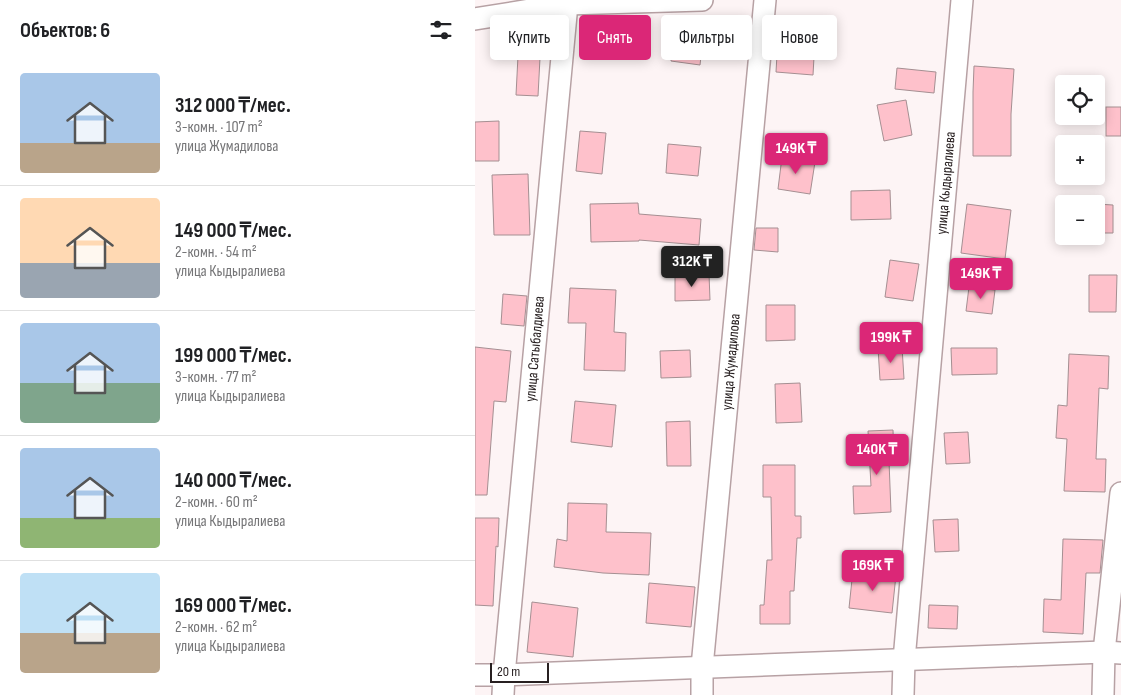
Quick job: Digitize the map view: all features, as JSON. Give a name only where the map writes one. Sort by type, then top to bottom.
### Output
[{"type":"street","points":[[475,18],[567,4],[702,0]]},
{"type":"street","name":"улица Жумадилова","points":[[702,695],[702,667],[765,0]]},
{"type":"street","name":"улица Кыдыралиева","points":[[903,695],[904,660],[962,0]]},
{"type":"street","name":"улица Сатыбалдиева","points":[[504,685],[567,4]]},
{"type":"street","points":[[1103,695],[1113,652],[1121,493]]},
{"type":"street","points":[[475,675],[504,685],[702,667],[1113,652]]},
{"type":"building","points":[[518,60],[540,60],[538,96],[516,95]]},
{"type":"building","points":[[671,60],[701,60],[700,65]]},
{"type":"building","points":[[777,60],[814,60],[813,75],[776,72]]},
{"type":"building","points":[[974,66],[1014,69],[1011,156],[973,156]]},
{"type":"building","points":[[897,68],[936,72],[934,93],[895,89]]},
{"type":"building","points":[[906,100],[912,135],[884,141],[877,105]]},
{"type":"building","points":[[1106,107],[1121,107],[1121,136],[1106,136]]},
{"type":"building","points":[[499,121],[499,161],[475,161],[475,122]]},
{"type":"building","points":[[580,131],[606,133],[602,174],[576,171]]},
{"type":"building","points":[[668,144],[701,147],[698,176],[666,173]]},
{"type":"building","points":[[782,157],[815,162],[810,194],[778,189]]},
{"type":"building","points":[[528,174],[530,235],[494,235],[492,175]]},
{"type":"building","points":[[890,190],[891,219],[851,220],[851,191]]},
{"type":"building","points":[[638,203],[639,214],[701,219],[699,245],[639,240],[591,242],[590,204]]},
{"type":"building","points":[[967,204],[1011,210],[1005,259],[961,253]]},
{"type":"building","points":[[1105,205],[1113,205],[1113,233],[1105,233]]},
{"type":"building","points":[[756,228],[778,228],[778,252],[754,250]]},
{"type":"building","points":[[890,260],[919,264],[913,301],[885,297]]},
{"type":"building","points":[[709,274],[710,300],[675,301],[675,275]]},
{"type":"building","points":[[1089,275],[1117,275],[1116,312],[1089,312]]},
{"type":"building","points":[[969,287],[995,290],[992,314],[966,311]]},
{"type":"building","points":[[570,288],[616,290],[614,332],[626,333],[625,371],[584,370],[586,323],[568,323]]},
{"type":"building","points":[[503,294],[527,296],[524,326],[501,324]]},
{"type":"building","points":[[766,305],[795,305],[795,340],[766,341]]},
{"type":"building","points":[[475,347],[511,351],[506,402],[494,401],[487,495],[475,495]]},
{"type":"building","points":[[902,347],[904,379],[880,380],[878,348]]},
{"type":"building","points":[[951,348],[997,348],[997,374],[952,375]]},
{"type":"building","points":[[690,350],[691,377],[661,378],[660,351]]},
{"type":"building","points":[[1069,354],[1109,356],[1108,389],[1099,388],[1096,459],[1106,459],[1105,492],[1064,491],[1067,439],[1056,438],[1058,405],[1067,406]]},
{"type":"building","points":[[800,383],[802,422],[776,423],[775,384]]},
{"type":"building","points":[[575,401],[616,405],[612,447],[571,442]]},
{"type":"building","points":[[690,421],[691,466],[667,466],[666,422]]},
{"type":"building","points":[[893,430],[894,461],[889,461],[891,512],[854,514],[853,486],[871,486],[868,431]]},
{"type":"building","points":[[968,432],[970,463],[946,464],[944,433]]},
{"type":"building","points":[[763,465],[795,465],[795,516],[801,516],[801,538],[797,538],[794,591],[790,591],[790,624],[760,624],[760,605],[764,605],[767,560],[772,560],[771,497],[763,497]]},
{"type":"building","points":[[568,503],[607,504],[606,532],[651,533],[649,575],[603,573],[554,567],[557,539],[567,541]]},
{"type":"building","points":[[475,518],[499,518],[493,606],[475,605]]},
{"type":"building","points":[[958,519],[959,551],[935,552],[933,520]]},
{"type":"building","points":[[1063,539],[1103,540],[1100,573],[1086,573],[1083,634],[1043,632],[1044,599],[1061,600]]},
{"type":"building","points":[[853,570],[896,575],[892,613],[849,608]]},
{"type":"building","points":[[649,583],[695,587],[691,627],[646,623]]},
{"type":"building","points":[[532,602],[578,608],[573,657],[527,652]]},
{"type":"building","points":[[929,605],[958,606],[957,629],[928,628]]}]
